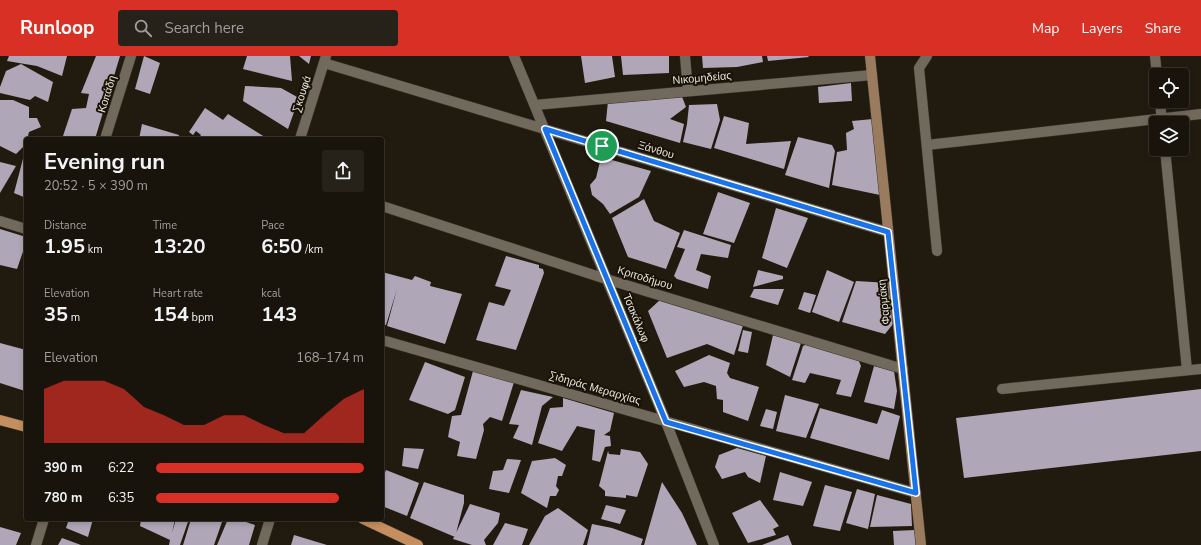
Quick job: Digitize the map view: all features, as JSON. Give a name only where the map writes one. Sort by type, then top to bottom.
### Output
[{"type":"main road","points":[[0,420],[24,426]]},
{"type":"main road","points":[[367,521],[418,545]]},
{"type":"street","name":"Κοπάδη","points":[[106,137],[131,56]]},
{"type":"street","name":"Τσακάλωφ","points":[[514,56],[666,422],[714,545]]},
{"type":"street","points":[[685,56],[688,91]]},
{"type":"street","name":"Φαρμάκη","points":[[870,56],[921,545]]},
{"type":"street","points":[[928,56],[919,68],[937,251]]},
{"type":"street","points":[[1155,56],[1156,68]]},
{"type":"street","name":"Ξάνθου","points":[[325,60],[545,129],[888,232]]},
{"type":"street","name":"Σκουφά","points":[[301,137],[325,60]]},
{"type":"street","name":"Νικομηδείας","points":[[535,105],[872,75]]},
{"type":"street","points":[[1189,116],[1201,114]]},
{"type":"street","points":[[927,144],[1149,122]]},
{"type":"street","points":[[1165,156],[1187,370]]},
{"type":"street","name":"Κριτοδήμου","points":[[384,207],[606,279],[903,369]]},
{"type":"street","points":[[0,220],[24,228]]},
{"type":"street","name":"Σιδηράς Μεραρχίας","points":[[384,341],[916,493]]},
{"type":"street","points":[[1002,389],[1201,369]]},
{"type":"street","points":[[36,545],[43,521]]},
{"type":"street","points":[[262,545],[269,521]]},
{"type":"building","points":[[9,56],[67,56],[62,76],[37,66],[7,61]]},
{"type":"building","points":[[96,56],[120,56],[96,137],[63,137],[72,109],[86,108],[89,94],[81,93]]},
{"type":"building","points":[[144,56],[160,63],[150,94],[135,89]]},
{"type":"building","points":[[247,56],[290,56],[292,81],[243,69]]},
{"type":"building","points":[[299,56],[311,56],[309,64]]},
{"type":"building","points":[[581,56],[612,56],[615,77],[585,83]]},
{"type":"building","points":[[621,56],[669,56],[669,73],[623,75]]},
{"type":"building","points":[[702,56],[762,56],[763,62],[737,67],[703,68]]},
{"type":"building","points":[[767,56],[808,56],[809,57],[768,61]]},
{"type":"building","points":[[21,64],[53,82],[48,102],[35,96],[30,100],[0,93],[0,87],[6,71]]},
{"type":"building","points":[[851,83],[852,101],[819,103],[818,87]]},
{"type":"building","points":[[245,86],[281,88],[299,98],[288,129],[243,101]]},
{"type":"building","points":[[681,94],[686,107],[670,119],[684,124],[680,143],[606,121],[608,101]]},
{"type":"building","points":[[0,100],[13,100],[29,107],[29,118],[37,118],[41,127],[29,132],[28,137],[24,137],[24,146],[16,154],[0,146]]},
{"type":"building","points":[[717,104],[720,120],[711,149],[683,142],[689,105]]},
{"type":"building","points":[[205,108],[223,120],[228,114],[265,137],[200,137],[201,135],[196,131],[193,135],[189,132]]},
{"type":"building","points":[[724,116],[749,123],[746,144],[791,141],[784,169],[714,148]]},
{"type":"building","points":[[873,119],[880,195],[832,185],[837,152],[847,150],[846,133],[854,129],[852,121]]},
{"type":"building","points":[[142,124],[179,135],[178,137],[139,137]]},
{"type":"building","points":[[798,137],[832,145],[835,151],[829,188],[785,175]]},
{"type":"building","points":[[24,155],[24,197],[14,193]]},
{"type":"building","points":[[601,157],[651,171],[639,197],[610,214],[603,204],[592,195],[590,185],[596,178]]},
{"type":"building","points":[[0,162],[16,166],[0,193]]},
{"type":"building","points":[[718,192],[750,203],[734,243],[703,234]]},
{"type":"building","points":[[644,199],[654,221],[680,233],[666,269],[628,257],[612,218]]},
{"type":"building","points":[[776,208],[808,218],[787,268],[762,258]]},
{"type":"building","points":[[0,229],[24,236],[24,249],[17,269],[0,265]]},
{"type":"building","points":[[684,230],[731,245],[728,258],[701,254],[696,270],[711,276],[708,289],[677,279],[674,276],[685,249],[677,247]]},
{"type":"building","points":[[506,256],[539,265],[539,268],[543,269],[544,273],[516,350],[476,340],[489,302],[504,306],[511,290],[495,286]]},
{"type":"building","points":[[758,270],[783,276],[783,279],[753,287]]},
{"type":"building","points":[[827,270],[854,282],[839,322],[812,312]]},
{"type":"building","points":[[384,273],[412,280],[415,276],[431,282],[430,286],[462,294],[445,344],[387,326],[397,289],[386,325],[384,324]]},
{"type":"building","points":[[856,281],[889,283],[893,324],[885,334],[842,322]]},
{"type":"building","points":[[754,289],[784,289],[778,305],[750,297]]},
{"type":"building","points":[[804,292],[816,295],[810,313],[798,309]]},
{"type":"building","points":[[661,299],[744,322],[734,355],[707,344],[667,358],[648,311]]},
{"type":"building","points":[[743,330],[752,332],[748,353],[738,351]]},
{"type":"building","points":[[773,335],[801,343],[790,377],[766,365]]},
{"type":"building","points":[[0,343],[24,349],[24,391],[0,383]]},
{"type":"building","points":[[807,344],[858,359],[861,366],[851,397],[836,394],[841,380],[810,373],[805,383],[792,380],[803,346]]},
{"type":"building","points":[[709,355],[730,363],[727,373],[730,378],[759,387],[748,421],[723,412],[723,400],[717,399],[716,386],[704,382],[684,387],[675,371]]},
{"type":"building","points":[[425,362],[465,377],[455,410],[448,414],[409,400]]},
{"type":"building","points":[[874,366],[894,371],[897,391],[894,409],[864,402]]},
{"type":"building","points":[[473,371],[514,382],[502,421],[490,417],[483,424],[484,430],[476,459],[457,456],[460,442],[448,437],[452,416],[461,415]]},
{"type":"building","points":[[1201,389],[1201,451],[964,478],[956,418]]},
{"type":"building","points":[[521,390],[553,397],[542,406],[532,445],[513,438],[519,425],[509,424]]},
{"type":"building","points":[[785,395],[819,404],[806,438],[776,431]]},
{"type":"building","points":[[563,398],[614,413],[610,431],[604,435],[610,436],[611,446],[605,447],[600,462],[592,460],[595,430],[577,426],[562,451],[538,443],[550,408],[563,407]]},
{"type":"building","points":[[820,408],[877,424],[882,410],[900,416],[889,460],[810,438]]},
{"type":"building","points":[[766,409],[777,412],[773,429],[760,426]]},
{"type":"building","points":[[404,448],[424,449],[418,469],[402,466]]},
{"type":"building","points":[[737,448],[766,456],[760,483],[748,477],[745,472],[722,479],[715,467],[719,455]]},
{"type":"building","points":[[621,449],[640,452],[648,464],[637,497],[626,495],[626,498],[605,496],[605,491],[599,486],[608,451],[609,454],[620,455]]},
{"type":"building","points":[[555,458],[566,465],[562,476],[558,476],[556,486],[559,490],[556,496],[550,496],[547,508],[521,493],[532,461]]},
{"type":"building","points":[[507,459],[521,460],[509,493],[489,489],[493,471],[503,470]]},
{"type":"building","points":[[386,470],[419,483],[407,516],[384,507],[384,475]]},
{"type":"building","points":[[780,472],[812,482],[803,506],[773,500]]},
{"type":"building","points":[[424,482],[464,495],[464,503],[455,537],[410,518]]},
{"type":"building","points":[[662,482],[682,513],[697,545],[644,545]]},
{"type":"building","points":[[825,485],[852,492],[840,531],[813,526]]},
{"type":"building","points":[[857,489],[875,494],[868,529],[846,523]]},
{"type":"building","points":[[877,495],[911,504],[912,526],[870,527]]},
{"type":"building","points":[[760,500],[779,526],[773,529],[776,535],[748,543],[732,513]]},
{"type":"building","points":[[470,504],[500,513],[498,523],[484,540],[486,545],[472,545],[453,539]]},
{"type":"building","points":[[606,505],[626,510],[620,524],[601,519]]},
{"type":"building","points":[[558,508],[588,530],[583,545],[529,545],[545,516]]},
{"type":"building","points":[[68,521],[92,521],[88,537],[66,528]]},
{"type":"building","points":[[141,521],[175,521],[172,533],[175,521],[188,521],[180,545],[169,545],[170,540],[140,526]]},
{"type":"building","points":[[190,521],[222,521],[214,545],[183,545]]},
{"type":"building","points":[[227,521],[243,521],[255,525],[249,545],[217,545]]},
{"type":"building","points":[[505,523],[528,529],[522,545],[493,545]]},
{"type":"building","points":[[592,524],[612,528],[643,539],[641,545],[587,545]]},
{"type":"building","points":[[0,527],[21,533],[16,545],[0,545]]},
{"type":"building","points":[[915,530],[917,545],[894,545],[893,531]]},
{"type":"building","points":[[294,535],[327,545],[291,545]]},
{"type":"building","points":[[788,535],[792,545],[762,545]]},
{"type":"building","points":[[62,538],[81,545],[58,545]]},
{"type":"route","points":[[545,129],[602,146],[888,232],[916,493],[666,422],[545,129]]}]
